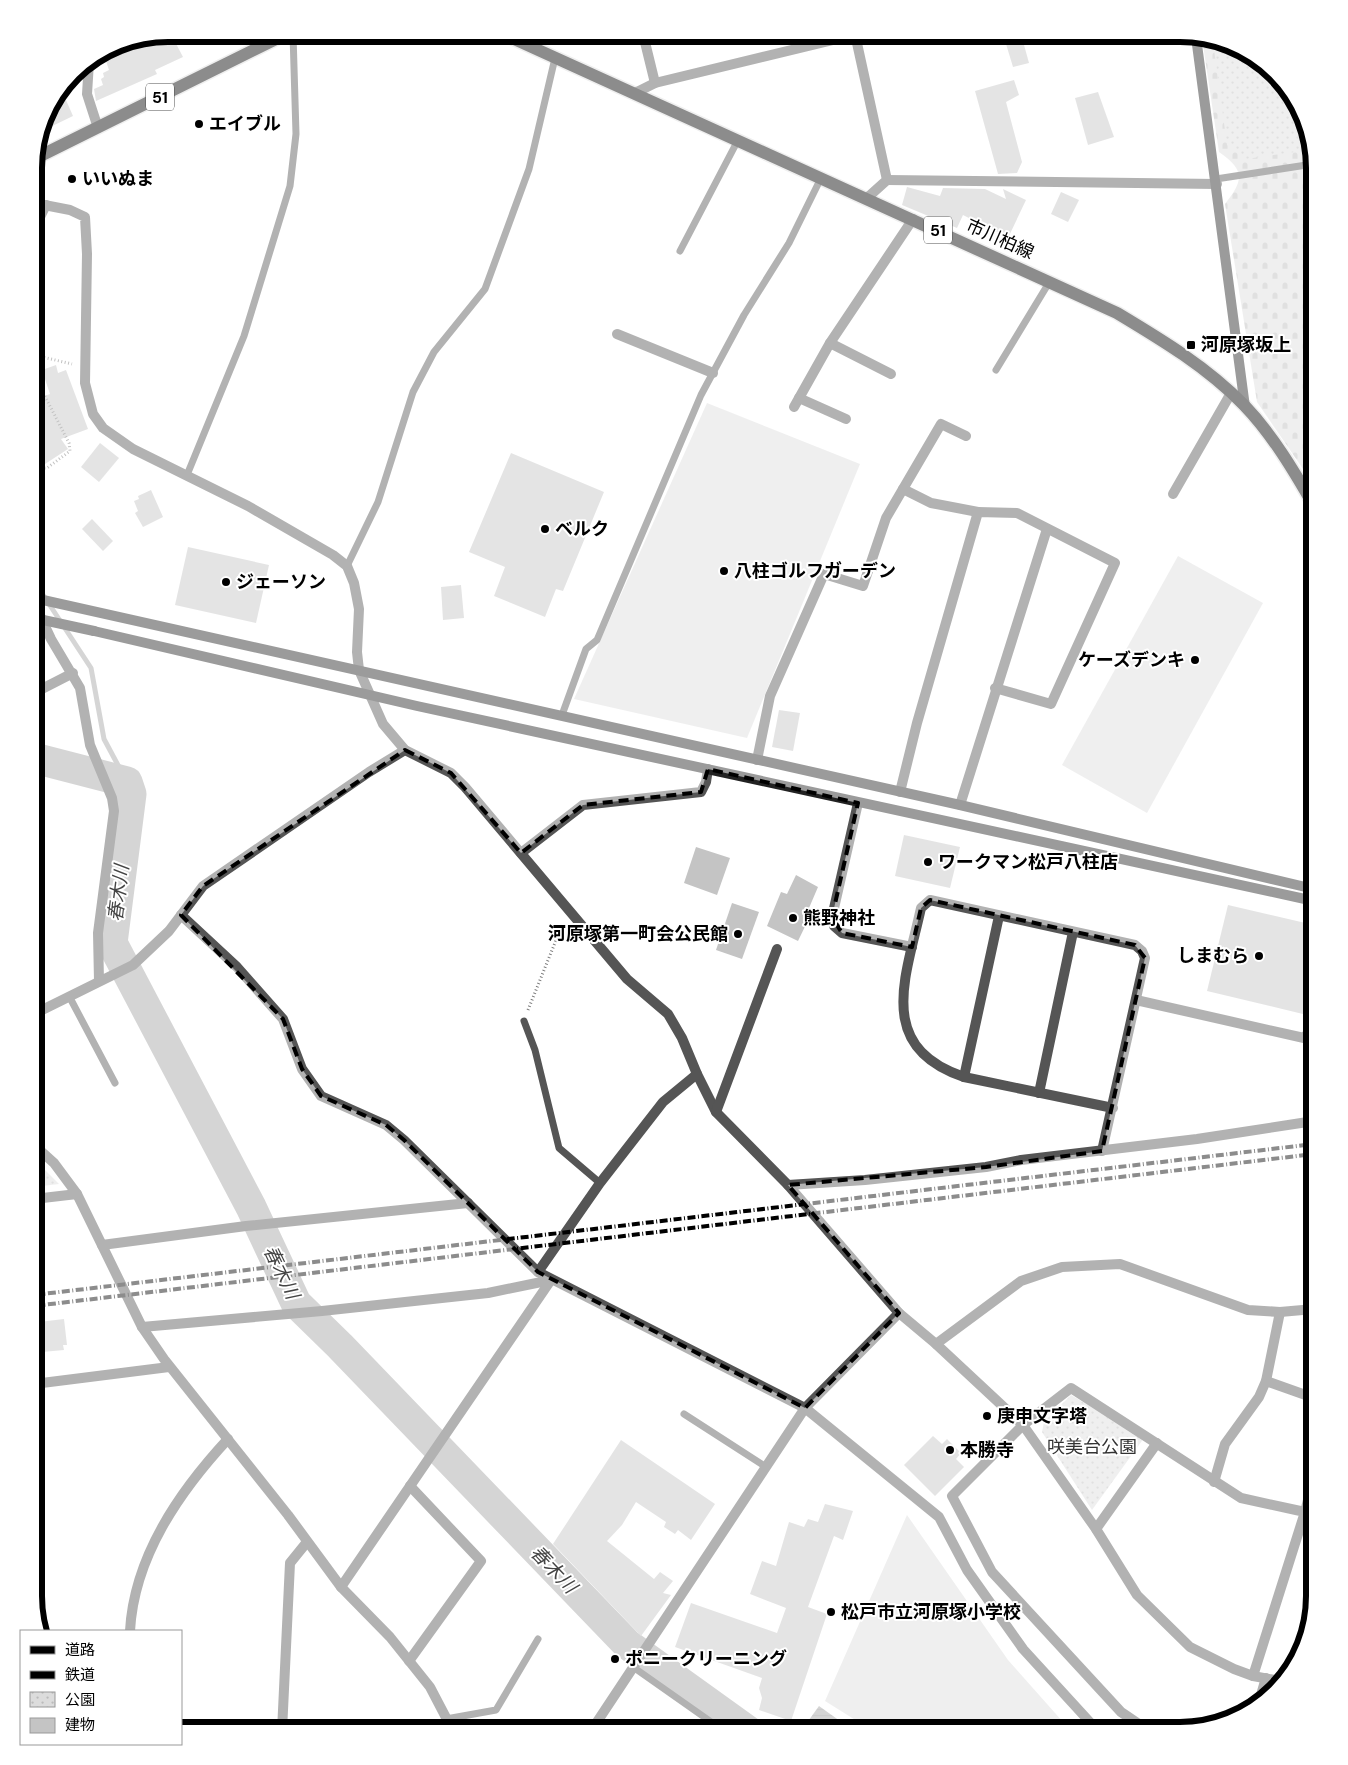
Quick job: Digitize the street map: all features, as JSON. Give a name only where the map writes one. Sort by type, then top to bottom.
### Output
[{"type":"main road","name":"51","points":[[44,154],[270,42]]},
{"type":"main road","name":"市川柏線","points":[[521,42],[1051,281],[1117,313],[1196,363],[1245,406],[1279,449],[1306,493]]},
{"type":"street","points":[[645,42],[655,83]]},
{"type":"street","points":[[635,93],[655,83],[821,43]]},
{"type":"street","points":[[858,43],[887,180]]},
{"type":"street","points":[[1197,44],[1217,181],[1245,406]]},
{"type":"street","points":[[88,72],[87,94],[98,128]]},
{"type":"street","points":[[867,198],[887,180],[1217,181]]},
{"type":"street","points":[[43,204],[70,210],[85,217],[87,254],[85,368],[87,397],[93,414],[103,428],[133,449],[248,506],[333,555],[347,566],[354,583],[359,609],[357,652],[359,670],[383,724],[405,750],[451,773],[627,979],[668,1014],[682,1038],[716,1112],[788,1186],[899,1313],[936,1344],[1024,1425],[1096,1529],[1136,1595],[1190,1647],[1234,1669],[1253,1676],[1273,1680]]},
{"type":"street","points":[[43,211],[46,205]]},
{"type":"street","points":[[846,419],[796,402],[830,343],[913,219]]},
{"type":"street","points":[[617,334],[713,373]]},
{"type":"street","points":[[830,343],[891,374]]},
{"type":"street","points":[[1174,494],[1231,393]]},
{"type":"street","points":[[757,760],[770,696],[824,574],[863,586],[886,518],[941,424],[966,436]]},
{"type":"street","points":[[903,489],[931,503],[978,512],[1017,513],[1047,530],[1116,563],[1051,704],[995,688]]},
{"type":"street","points":[[900,792],[917,723],[978,512]]},
{"type":"street","points":[[960,805],[995,688],[1047,530]]},
{"type":"street","points":[[43,600],[960,805],[1306,887]]},
{"type":"street","points":[[43,620],[858,803],[1306,899]]},
{"type":"street","points":[[43,621],[80,688],[90,744],[112,798],[114,811],[112,834],[98,933],[99,981]]},
{"type":"street","points":[[43,689],[73,673]]},
{"type":"street","points":[[42,1010],[133,964],[169,931],[203,886],[369,772],[405,750]]},
{"type":"street","points":[[521,853],[583,805],[701,792],[708,769]]},
{"type":"street","points":[[858,803],[832,918],[834,926],[842,933],[912,947]]},
{"type":"street","points":[[1102,1151],[1113,1108],[1146,958],[1142,951],[1135,945],[930,900],[921,908],[903,984],[902,1005],[911,1038],[920,1052],[934,1064],[964,1078],[1113,1108]]},
{"type":"street","points":[[181,914],[237,967],[284,1019],[302,1069],[322,1096],[386,1125],[404,1140],[538,1272],[805,1408],[938,1517],[967,1570],[1022,1649],[1090,1722]]},
{"type":"street","points":[[964,1078],[999,916]]},
{"type":"street","points":[[1039,1093],[1074,932]]},
{"type":"street","points":[[716,1112],[777,949]]},
{"type":"street","points":[[1136,1000],[1304,1038],[1306,1035]]},
{"type":"street","points":[[538,1272],[600,1183],[663,1102],[697,1074]]},
{"type":"street","points":[[788,1186],[986,1167],[1021,1160],[1102,1151],[1306,1122]]},
{"type":"street","points":[[42,1152],[54,1163],[77,1194],[142,1326],[169,1366],[228,1439],[341,1587],[390,1637],[430,1687],[448,1722]]},
{"type":"street","points":[[42,1198],[77,1194]]},
{"type":"street","points":[[102,1245],[246,1226],[468,1203]]},
{"type":"street","points":[[936,1344],[1021,1281],[1062,1267],[1120,1264],[1248,1310],[1280,1312],[1306,1310]]},
{"type":"street","points":[[142,1326],[293,1314],[488,1293],[551,1280]]},
{"type":"street","points":[[341,1587],[551,1280]]},
{"type":"street","points":[[1214,1482],[1225,1444],[1260,1397],[1266,1381],[1280,1312]]},
{"type":"street","points":[[598,1722],[648,1643],[805,1408],[899,1313]]},
{"type":"street","points":[[42,1383],[169,1366]]},
{"type":"street","points":[[1266,1381],[1306,1395]]},
{"type":"street","points":[[1136,1722],[1121,1712],[992,1572],[952,1496],[1024,1425],[1072,1388],[1241,1498],[1305,1512]]},
{"type":"street","points":[[130,1630],[138,1582],[153,1544],[168,1516],[209,1460],[228,1439]]},
{"type":"street","points":[[1096,1529],[1157,1443]]},
{"type":"street","points":[[409,1661],[481,1561],[410,1486]]},
{"type":"street","points":[[1253,1676],[1306,1508]]},
{"type":"street","points":[[282,1722],[290,1563],[307,1542]]},
{"type":"street","points":[[1262,1691],[1266,1678]]},
{"type":"lane","points":[[187,475],[244,336],[290,186],[296,134],[293,42]]},
{"type":"lane","points":[[347,566],[378,502],[413,392],[434,352],[485,289],[529,168],[555,58]]},
{"type":"lane","points":[[680,251],[738,140]]},
{"type":"lane","points":[[1217,181],[1306,165]]},
{"type":"lane","points":[[562,715],[586,649],[597,640],[713,373],[744,315],[789,243],[821,178]]},
{"type":"lane","points":[[996,370],[1051,281]]},
{"type":"lane","points":[[69,996],[115,1083]]},
{"type":"lane","points":[[524,1021],[536,1050],[559,1148],[600,1183]]},
{"type":"lane","points":[[684,1414],[766,1467]]},
{"type":"lane","points":[[446,1719],[496,1710],[538,1639]]},
{"type":"lane","points":[[635,1664],[712,1722]]},
{"type":"path","points":[[43,356],[85,368]]},
{"type":"path","points":[[43,392],[69,444],[70,452],[47,468],[43,469]]},
{"type":"path","points":[[524,1021],[544,964],[568,911]]},
{"type":"highlighted area","points":[[405,750],[451,773],[521,853],[583,805],[701,792],[708,769],[858,803],[832,917],[842,933],[912,947],[921,908],[930,900],[1135,945],[1145,958],[1102,1151],[986,1167],[788,1185],[899,1313],[805,1408],[538,1272],[404,1140],[386,1125],[321,1096],[302,1069],[283,1019],[181,915],[203,886]]},
{"type":"green space","points":[[1203,45],[1228,52],[1242,59],[1262,74],[1284,99],[1299,128],[1303,144],[1306,169],[1306,473],[1257,402],[1225,204],[1236,188],[1239,176],[1234,164],[1219,152]]},
{"type":"green space","points":[[1214,48],[1242,59],[1274,86],[1284,99],[1299,128],[1304,151],[1246,159],[1227,145]]},
{"type":"green space","name":"八柱ゴルフガーデン","points":[[707,403],[860,464],[747,738],[574,699]]},
{"type":"green space","points":[[1178,556],[1263,603],[1147,813],[1062,765]]},
{"type":"green space","points":[[42,1167],[59,1184],[42,1186]]},
{"type":"green space","name":"咲美台公園","points":[[1071,1395],[1144,1438],[1092,1510],[1042,1432],[1044,1422]]},
{"type":"green space","points":[[907,1515],[1008,1660],[1063,1722],[859,1722],[825,1701]]},
{"type":"shaded area","points":[[819,1706],[841,1722],[807,1722]]},
{"type":"building","points":[[175,42],[183,57],[155,70],[157,74],[96,101],[94,89],[103,85],[101,79],[104,77],[103,73],[109,70],[106,60],[120,52],[144,45]]},
{"type":"building","points":[[1006,43],[1023,43],[1029,63],[1013,67]]},
{"type":"building","points":[[1014,80],[1019,95],[1006,102],[1022,162],[1017,173],[998,174],[975,91]]},
{"type":"building","points":[[1098,92],[1114,137],[1088,145],[1075,98]]},
{"type":"building","points":[[65,98],[73,116],[50,127]]},
{"type":"building","points":[[907,187],[940,196],[943,188],[985,189],[1006,199],[1003,189],[1026,200],[1008,238],[963,215],[957,228],[902,205]]},
{"type":"building","points":[[1061,192],[1079,200],[1068,222],[1051,214]]},
{"type":"building","points":[[56,365],[58,373],[66,370],[88,429],[61,439],[68,449],[45,464],[43,461],[43,397],[50,394],[43,370]]},
{"type":"building","points":[[100,443],[119,458],[99,482],[81,467]]},
{"type":"building","points":[[511,453],[604,492],[563,591],[556,589],[545,617],[494,596],[505,567],[469,552]]},
{"type":"building","points":[[151,490],[163,517],[143,527],[135,513],[138,511],[134,501],[139,499],[138,496]]},
{"type":"building","points":[[92,519],[113,541],[103,551],[82,529]]},
{"type":"building","points":[[188,547],[269,565],[256,623],[175,605]]},
{"type":"building","points":[[461,585],[464,618],[443,620],[441,587]]},
{"type":"building","points":[[779,710],[800,713],[793,751],[772,747]]},
{"type":"building","points":[[904,835],[960,847],[950,888],[895,876]]},
{"type":"building","points":[[696,847],[730,858],[717,895],[684,883]]},
{"type":"building","points":[[796,875],[818,887],[809,908],[813,910],[798,941],[767,926],[781,892],[787,894]]},
{"type":"building","points":[[732,903],[759,912],[742,959],[716,950]]},
{"type":"building","points":[[1228,905],[1306,923],[1306,1015],[1207,991]]},
{"type":"building","points":[[64,1319],[67,1345],[63,1345],[64,1350],[42,1352],[42,1322]]},
{"type":"building","points":[[933,1436],[942,1444],[947,1439],[961,1453],[956,1459],[964,1467],[935,1496],[904,1465]]},
{"type":"building","points":[[621,1440],[715,1504],[691,1540],[678,1530],[675,1534],[664,1527],[666,1522],[636,1502],[622,1525],[607,1541],[654,1579],[660,1572],[673,1581],[663,1593],[671,1595],[641,1636],[553,1544]]},
{"type":"building","points":[[825,1504],[853,1511],[843,1540],[834,1536],[808,1607],[827,1614],[791,1721],[759,1710],[762,1698],[759,1688],[762,1678],[675,1647],[691,1603],[777,1633],[786,1608],[750,1594],[762,1561],[776,1566],[789,1522],[804,1527],[808,1519],[818,1522]]},
{"type":"waterway","points":[[43,594],[91,668],[104,739],[127,782]]},
{"type":"waterway","name":"春木川","points":[[43,760],[127,782],[131,794],[112,943],[251,1207],[296,1303],[340,1346],[627,1644],[735,1722]]},
{"type":"railway","points":[[42,1294],[1306,1145]]},
{"type":"railway","points":[[42,1305],[1306,1155]]},
{"type":"place","name":"エイブル","points":[[199,124]]},
{"type":"place","name":"いいぬま","points":[[72,179]]},
{"type":"place","name":"河原塚坂上","points":[[1191,345]]},
{"type":"place","name":"ベルク","points":[[545,529]]},
{"type":"place","name":"八柱ゴルフガーデン","points":[[724,571]]},
{"type":"place","name":"ジェーソン","points":[[226,582]]},
{"type":"place","name":"ケーズデンキ","points":[[1195,660]]},
{"type":"place","name":"ワークマン松戸八柱店","points":[[928,862]]},
{"type":"place","name":"熊野神社","points":[[793,918]]},
{"type":"place","name":"河原塚第一町会公民館","points":[[738,934]]},
{"type":"place","name":"しまむら","points":[[1259,956]]},
{"type":"place","name":"庚申文字塔","points":[[987,1416]]},
{"type":"place","name":"本勝寺","points":[[950,1450]]},
{"type":"place","name":"松戸市立河原塚小学校","points":[[831,1612]]},
{"type":"place","name":"ポニークリーニング","points":[[615,1659]]}]
